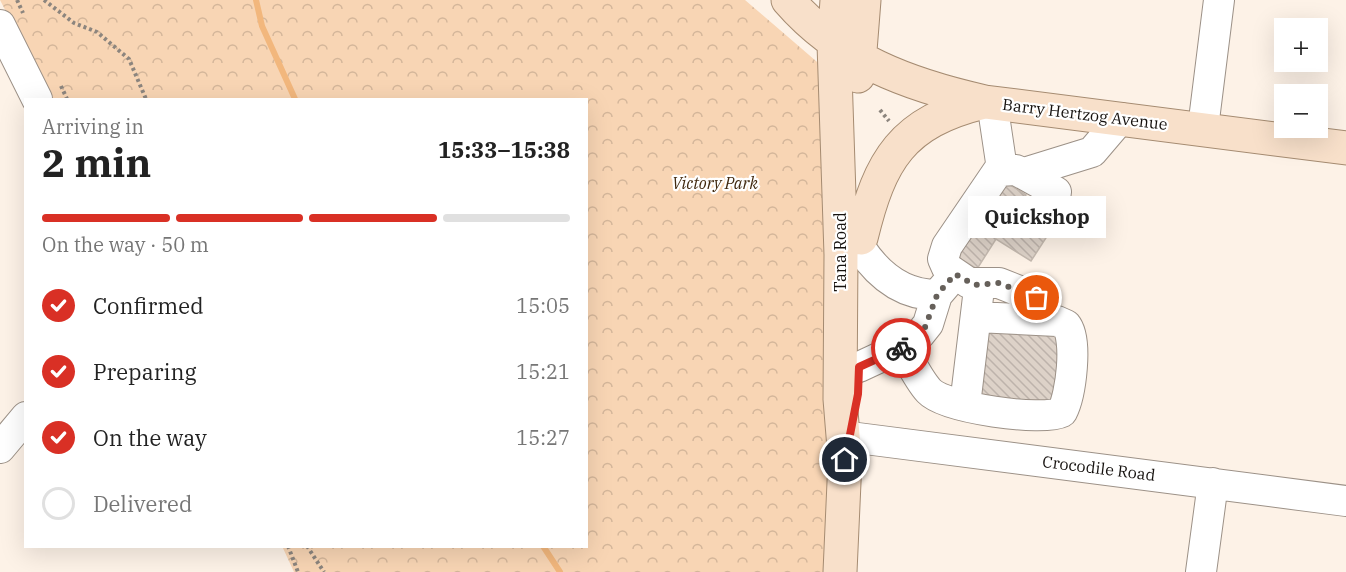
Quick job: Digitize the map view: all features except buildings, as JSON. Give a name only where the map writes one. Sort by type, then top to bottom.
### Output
[{"type":"main road","points":[[788,0],[846,51]]},
{"type":"main road","points":[[837,0],[846,51]]},
{"type":"main road","points":[[846,51],[864,0]]},
{"type":"main road","name":"Barry Hertzog Avenue","points":[[846,51],[918,84],[988,102],[1346,148]]},
{"type":"main road","name":"Tana Road","points":[[846,51],[861,243],[859,367],[846,445]]},
{"type":"main road","name":"Tana Road","points":[[840,572],[846,445],[840,156],[846,51]]},
{"type":"main road","points":[[861,243],[874,191],[902,143],[915,130],[935,117],[988,102]]},
{"type":"street","points":[[1203,128],[1220,0]]},
{"type":"street","points":[[0,24],[37,98]]},
{"type":"street","points":[[988,102],[1013,171],[1056,192]]},
{"type":"street","points":[[965,405],[975,317],[944,264],[944,252],[994,174],[1081,157],[1092,152],[1121,118]]},
{"type":"street","points":[[861,243],[873,266],[886,278],[918,293],[957,285],[999,283],[1037,298]]},
{"type":"street","points":[[859,367],[902,347],[928,324],[957,285]]},
{"type":"street","points":[[902,347],[929,392],[965,405],[1039,417],[1054,416],[1062,412],[1068,394],[1073,340],[1066,325],[1057,321],[975,317]]},
{"type":"street","points":[[0,448],[24,419]]},
{"type":"street","name":"Crocodile Road","points":[[846,445],[1213,483],[1346,501]]},
{"type":"street","points":[[1201,572],[1213,483]]},
{"type":"path","points":[[44,0],[74,23],[97,32],[129,59],[146,98]]},
{"type":"path","points":[[289,548],[298,572]]},
{"type":"path","points":[[308,548],[324,572]]},
{"type":"green space","name":"Victory Park","points":[[0,0],[745,0],[845,86],[824,572],[294,572],[283,548],[588,548],[588,98],[50,98]]},
{"type":"waterway","points":[[256,0],[262,26],[295,98]]},
{"type":"waterway","points":[[544,548],[560,572]]},
{"type":"way so far","points":[[901,348],[924,330],[931,318],[937,295],[955,274],[975,285],[999,283],[1037,298]]},
{"type":"place","name":"Quickshop","points":[[1037,298]]},
{"type":"route","points":[[845,460],[858,394],[859,367],[901,348]]}]
